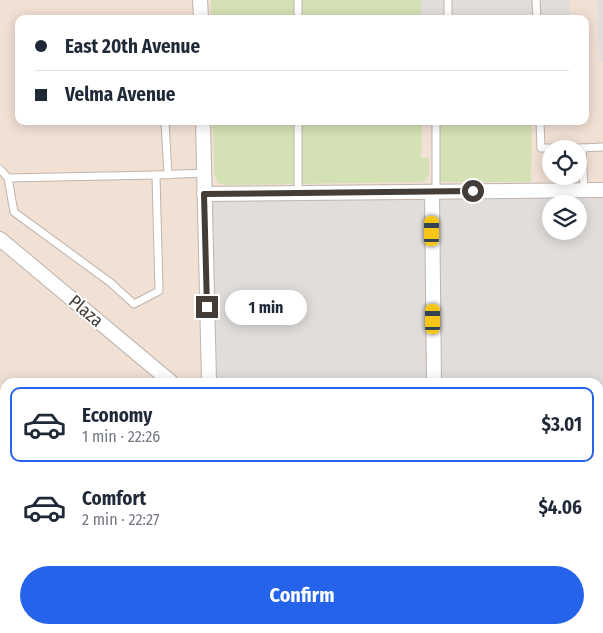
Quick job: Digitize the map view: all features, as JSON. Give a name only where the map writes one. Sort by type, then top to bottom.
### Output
[{"type":"street","points":[[200,0],[200,15]]},
{"type":"street","points":[[203,125],[209,378]]},
{"type":"street","points":[[204,194],[603,190]]},
{"type":"street","points":[[434,192],[434,378]]},
{"type":"street","name":"Plaza","points":[[0,239],[166,378]]},
{"type":"lane","points":[[298,0],[298,15]]},
{"type":"lane","points":[[448,0],[448,15]]},
{"type":"lane","points":[[536,0],[537,15]]},
{"type":"lane","points":[[165,125],[168,175]]},
{"type":"lane","points":[[298,125],[298,193]]},
{"type":"lane","points":[[434,192],[436,125]]},
{"type":"lane","points":[[540,125],[542,148]]},
{"type":"lane","points":[[587,148],[603,147]]},
{"type":"lane","points":[[0,169],[8,178],[14,212],[112,284],[134,304],[159,291],[156,175]]},
{"type":"lane","points":[[8,178],[204,173]]},
{"type":"lane","points":[[584,185],[584,190]]},
{"type":"shaded area","points":[[0,0],[603,0],[603,378],[0,378]]},
{"type":"shaded area","points":[[421,0],[569,0],[570,15],[421,15]]},
{"type":"shaded area","points":[[597,0],[603,0],[603,62],[599,62]]},
{"type":"shaded area","points":[[603,190],[603,378],[209,378],[204,194]]},
{"type":"green space","points":[[211,0],[421,0],[421,15],[211,15]]},
{"type":"green space","points":[[213,125],[422,125],[421,158],[429,158],[429,175],[423,182],[227,185],[218,183],[214,174]]},
{"type":"green space","points":[[439,125],[532,125],[531,182],[439,182]]},
{"type":"route","points":[[207,307],[204,194],[473,191]]}]
